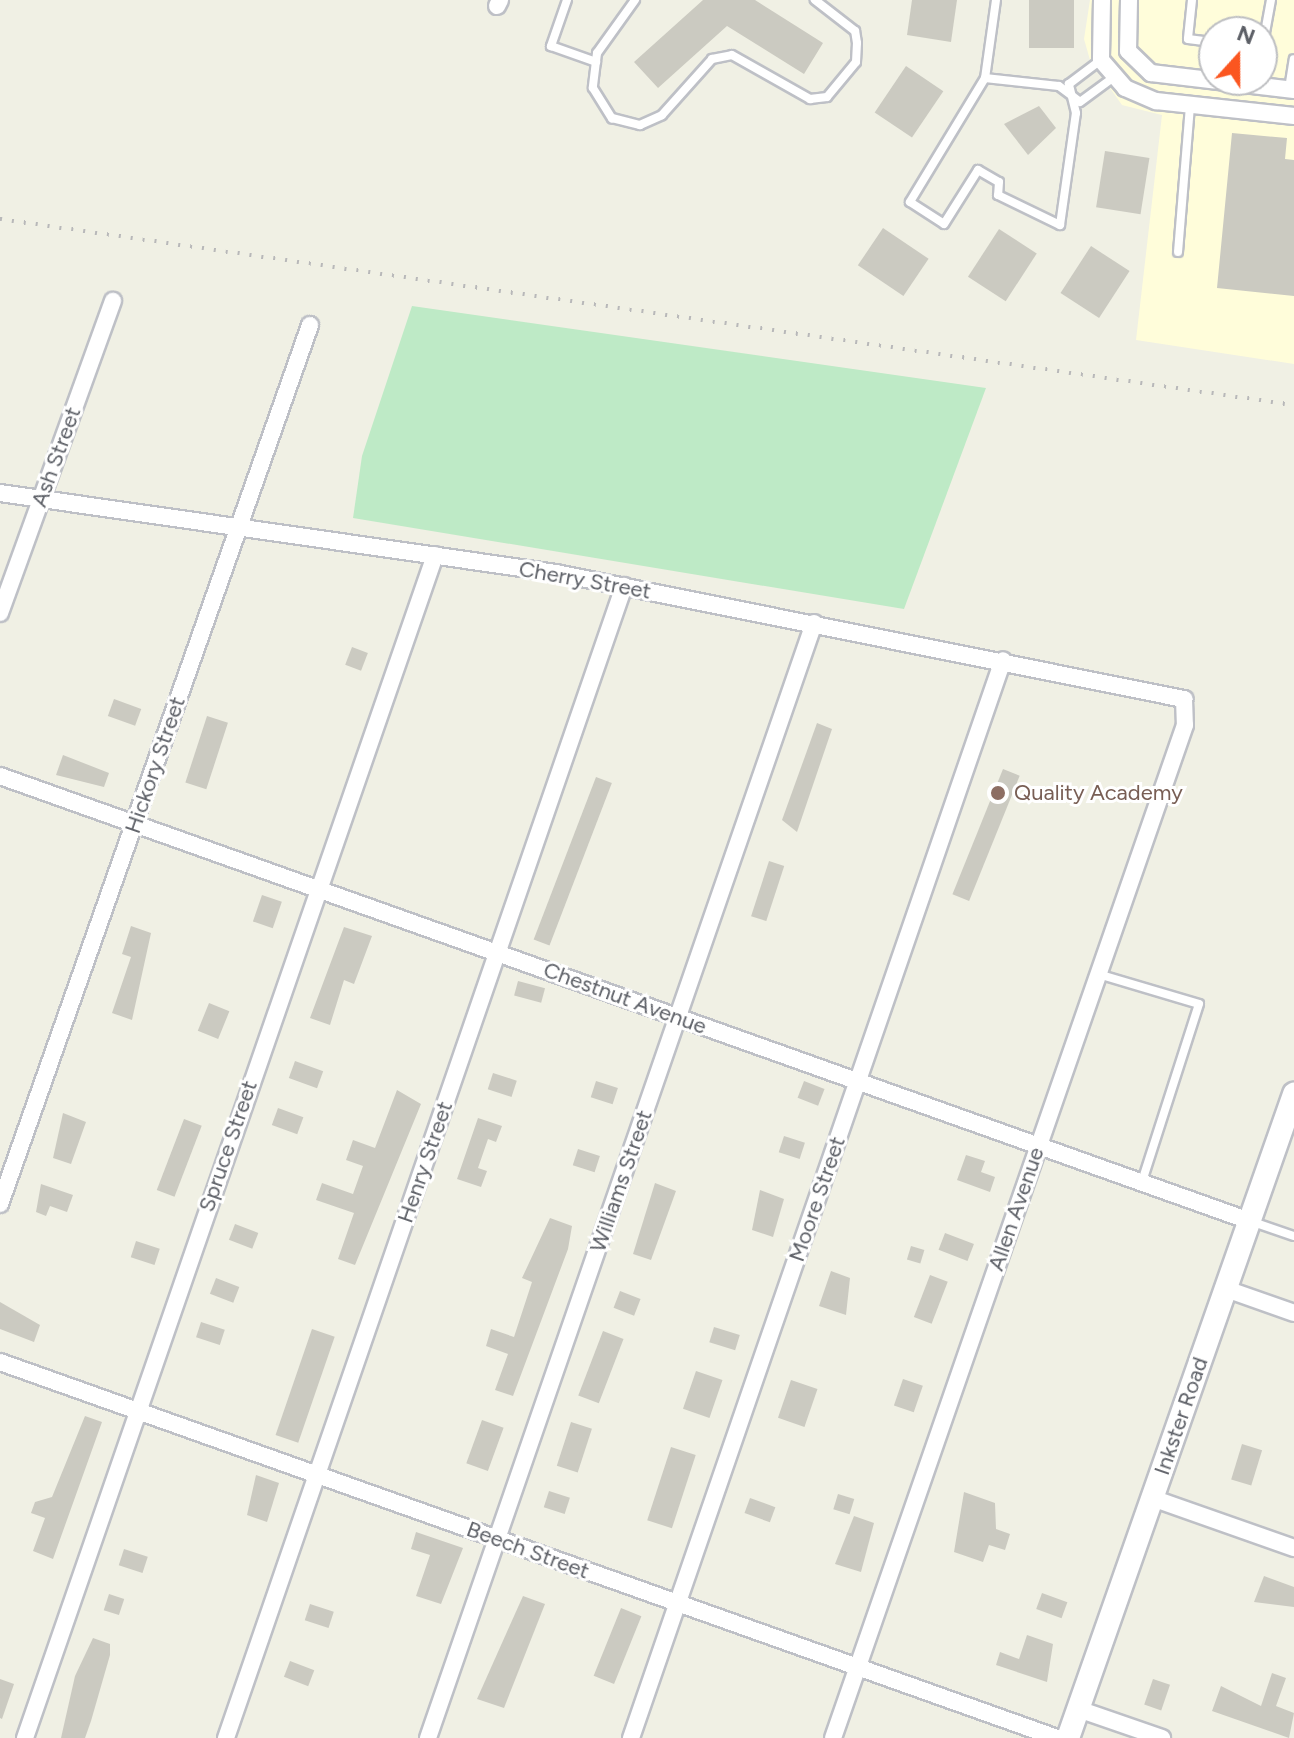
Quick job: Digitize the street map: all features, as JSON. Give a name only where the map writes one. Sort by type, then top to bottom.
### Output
[{"type":"main road","name":"Inkster Road","points":[[1068,1738],[1294,1094]]},
{"type":"street","points":[[1102,0],[1101,60],[1114,77],[1139,96],[1294,116]]},
{"type":"street","points":[[1129,0],[1126,36],[1136,63],[1157,75],[1198,79]]},
{"type":"street","points":[[1198,105],[1206,96]]},
{"type":"street","name":"Ash Street","points":[[0,613],[113,301]]},
{"type":"street","name":"Hickory Street","points":[[0,1204],[310,325]]},
{"type":"street","name":"Cherry Street","points":[[0,493],[435,555],[624,586],[1167,691]]},
{"type":"street","name":"Spruce Street","points":[[25,1738],[435,555]]},
{"type":"street","name":"Henry Street","points":[[226,1738],[624,586]]},
{"type":"street","name":"Williams Street","points":[[428,1738],[814,623]]},
{"type":"street","name":"Moore Street","points":[[631,1738],[1003,660]]},
{"type":"street","name":"Allen Avenue","points":[[833,1738],[1185,725],[1184,699],[1167,691]]},
{"type":"street","name":"Chestnut Avenue","points":[[0,776],[1250,1221]]},
{"type":"street","points":[[1226,1289],[1294,1313]]},
{"type":"street","name":"Beech Street","points":[[0,1362],[1057,1738]]},
{"type":"street","points":[[1152,1498],[1294,1548]]},
{"type":"street","points":[[1078,1709],[1162,1738]]},
{"type":"lane","points":[[567,0],[551,46],[596,62]]},
{"type":"lane","points":[[635,0],[596,62],[593,88],[612,118],[640,125],[662,115],[712,59],[732,55],[810,99],[827,97],[856,62],[857,43],[855,31],[815,0]]},
{"type":"lane","points":[[996,0],[985,78],[910,202],[944,224],[978,170],[999,182],[998,195],[1060,225],[1076,113],[1068,95],[1069,84],[1101,60]]},
{"type":"lane","points":[[1192,0],[1188,39],[1198,40]]},
{"type":"lane","points":[[1292,90],[1294,59]]},
{"type":"lane","points":[[985,78],[1059,86],[1080,102],[1114,77]]},
{"type":"lane","points":[[1178,252],[1198,105]]},
{"type":"lane","points":[[1097,974],[1199,1004],[1142,1182]]},
{"type":"lane","points":[[1250,1221],[1294,1236]]},
{"type":"shaded area","points":[[1090,0],[1294,0],[1294,364],[1136,340],[1162,115],[1122,105],[1090,60],[1084,39]]},
{"type":"green space","points":[[412,306],[986,388],[904,609],[353,518],[362,456]]},
{"type":"building","points":[[703,0],[755,0],[823,43],[804,74],[727,26],[658,88],[634,62]]},
{"type":"building","points":[[912,0],[957,0],[951,42],[907,35]]},
{"type":"building","points":[[1029,0],[1074,0],[1074,48],[1029,48]]},
{"type":"building","points":[[906,66],[943,91],[912,138],[875,112]]},
{"type":"building","points":[[1039,106],[1056,128],[1028,155],[1004,124]]},
{"type":"building","points":[[1232,133],[1287,138],[1285,159],[1294,160],[1294,296],[1217,288]]},
{"type":"building","points":[[1105,151],[1149,158],[1141,214],[1096,207]]},
{"type":"building","points":[[883,228],[929,259],[903,296],[858,265]]},
{"type":"building","points":[[999,229],[1037,254],[1006,301],[968,277]]},
{"type":"building","points":[[1091,246],[1130,271],[1099,318],[1061,293]]},
{"type":"building","points":[[352,647],[368,653],[361,671],[345,665]]},
{"type":"building","points":[[114,699],[141,709],[135,726],[108,716]]},
{"type":"building","points":[[207,716],[228,723],[206,789],[185,783]]},
{"type":"building","points":[[817,723],[832,729],[797,832],[782,820]]},
{"type":"building","points":[[63,755],[109,773],[104,787],[56,775]]},
{"type":"building","points":[[1003,769],[1020,776],[969,901],[952,894]]},
{"type":"building","points":[[596,777],[612,783],[550,946],[534,939]]},
{"type":"building","points":[[769,861],[784,866],[766,921],[751,916]]},
{"type":"building","points":[[262,895],[282,902],[273,928],[253,921]]},
{"type":"building","points":[[131,926],[151,933],[132,1020],[112,1013],[131,957],[122,954]]},
{"type":"building","points":[[344,927],[372,936],[354,984],[344,980],[330,1025],[310,1018]]},
{"type":"building","points":[[518,981],[545,988],[541,1003],[514,995]]},
{"type":"building","points":[[209,1003],[229,1011],[218,1039],[198,1031]]},
{"type":"building","points":[[295,1061],[323,1071],[317,1088],[289,1078]]},
{"type":"building","points":[[493,1073],[517,1081],[512,1097],[488,1089]]},
{"type":"building","points":[[596,1081],[618,1088],[613,1104],[591,1097]]},
{"type":"building","points":[[804,1081],[825,1089],[818,1106],[798,1098]]},
{"type":"building","points":[[397,1090],[421,1104],[355,1265],[338,1259],[354,1213],[316,1200],[322,1183],[353,1194],[363,1166],[346,1160],[353,1140],[375,1148]]},
{"type":"building","points":[[278,1108],[303,1117],[297,1134],[272,1125]]},
{"type":"building","points":[[63,1113],[86,1122],[71,1164],[53,1158]]},
{"type":"building","points":[[478,1118],[502,1126],[496,1142],[488,1139],[478,1168],[487,1171],[481,1187],[457,1179]]},
{"type":"building","points":[[184,1119],[202,1126],[175,1197],[157,1190]]},
{"type":"building","points":[[784,1136],[805,1143],[800,1159],[779,1152]]},
{"type":"building","points":[[578,1149],[600,1156],[595,1172],[573,1165]]},
{"type":"building","points":[[966,1155],[985,1161],[981,1172],[995,1177],[990,1192],[957,1180]]},
{"type":"building","points":[[655,1183],[676,1191],[651,1260],[633,1254]]},
{"type":"building","points":[[41,1184],[73,1195],[67,1212],[50,1206],[46,1216],[36,1212]]},
{"type":"building","points":[[760,1190],[784,1199],[773,1237],[752,1230]]},
{"type":"building","points":[[550,1218],[572,1226],[568,1249],[513,1396],[495,1390],[508,1354],[486,1346],[491,1329],[514,1337],[532,1282],[522,1278]]},
{"type":"building","points":[[235,1224],[258,1233],[252,1249],[229,1240]]},
{"type":"building","points":[[945,1233],[974,1244],[967,1261],[939,1250]]},
{"type":"building","points":[[136,1241],[160,1249],[155,1265],[131,1257]]},
{"type":"building","points":[[911,1246],[924,1250],[920,1263],[907,1259]]},
{"type":"building","points":[[831,1271],[850,1278],[846,1315],[819,1306]]},
{"type":"building","points":[[930,1275],[948,1282],[932,1324],[914,1317]]},
{"type":"building","points":[[216,1278],[239,1287],[233,1303],[210,1294]]},
{"type":"building","points":[[620,1291],[641,1299],[634,1316],[614,1308]]},
{"type":"building","points":[[0,1302],[40,1325],[34,1342],[0,1329]]},
{"type":"building","points":[[201,1322],[225,1330],[220,1345],[196,1337]]},
{"type":"building","points":[[714,1327],[740,1335],[735,1350],[709,1342]]},
{"type":"building","points":[[312,1329],[335,1337],[298,1443],[276,1435]]},
{"type":"building","points":[[603,1331],[624,1339],[599,1403],[578,1395]]},
{"type":"building","points":[[696,1371],[722,1380],[709,1418],[683,1409]]},
{"type":"building","points":[[903,1379],[923,1386],[914,1412],[894,1405]]},
{"type":"building","points":[[791,1380],[817,1389],[804,1427],[778,1418]]},
{"type":"building","points":[[85,1416],[102,1422],[53,1559],[33,1551],[45,1518],[31,1513],[35,1502],[52,1497]]},
{"type":"building","points":[[482,1420],[504,1428],[488,1471],[466,1463]]},
{"type":"building","points":[[571,1422],[592,1429],[578,1473],[557,1466]]},
{"type":"building","points":[[1242,1444],[1262,1450],[1251,1486],[1231,1479]]},
{"type":"building","points":[[671,1447],[696,1455],[672,1528],[647,1520]]},
{"type":"building","points":[[256,1475],[279,1483],[267,1522],[247,1515]]},
{"type":"building","points":[[549,1491],[570,1498],[565,1514],[544,1507]]},
{"type":"building","points":[[964,1492],[995,1503],[996,1529],[1010,1534],[1005,1550],[989,1545],[983,1562],[954,1552]]},
{"type":"building","points":[[838,1494],[854,1499],[850,1514],[833,1509]]},
{"type":"building","points":[[750,1498],[775,1507],[770,1522],[745,1513]]},
{"type":"building","points":[[854,1516],[874,1523],[861,1572],[835,1564]]},
{"type":"building","points":[[416,1532],[463,1548],[441,1604],[416,1596],[430,1555],[411,1549]]},
{"type":"building","points":[[124,1549],[148,1557],[143,1573],[119,1565]]},
{"type":"building","points":[[1264,1576],[1294,1587],[1294,1607],[1254,1602]]},
{"type":"building","points":[[1042,1593],[1067,1602],[1062,1618],[1036,1609]]},
{"type":"building","points":[[109,1594],[124,1599],[119,1615],[104,1610]]},
{"type":"building","points":[[523,1596],[545,1604],[504,1708],[477,1699]]},
{"type":"building","points":[[310,1604],[334,1612],[329,1628],[305,1620]]},
{"type":"building","points":[[621,1608],[641,1616],[614,1684],[594,1676]]},
{"type":"building","points":[[1027,1635],[1053,1644],[1047,1682],[996,1665],[1000,1652],[1019,1659]]},
{"type":"building","points":[[93,1638],[110,1644],[110,1655],[91,1721],[85,1738],[61,1738],[75,1676]]},
{"type":"building","points":[[290,1661],[314,1670],[308,1686],[284,1677]]},
{"type":"building","points":[[1272,1673],[1286,1678],[1276,1706],[1294,1713],[1289,1738],[1212,1711],[1221,1686],[1261,1706]]},
{"type":"building","points":[[0,1679],[14,1684],[2,1719],[0,1718]]},
{"type":"building","points":[[1153,1679],[1170,1685],[1161,1710],[1144,1705]]},
{"type":"railway","points":[[0,219],[1294,405]]},
{"type":"place","name":"Quality Academy","points":[[998,793]]}]
